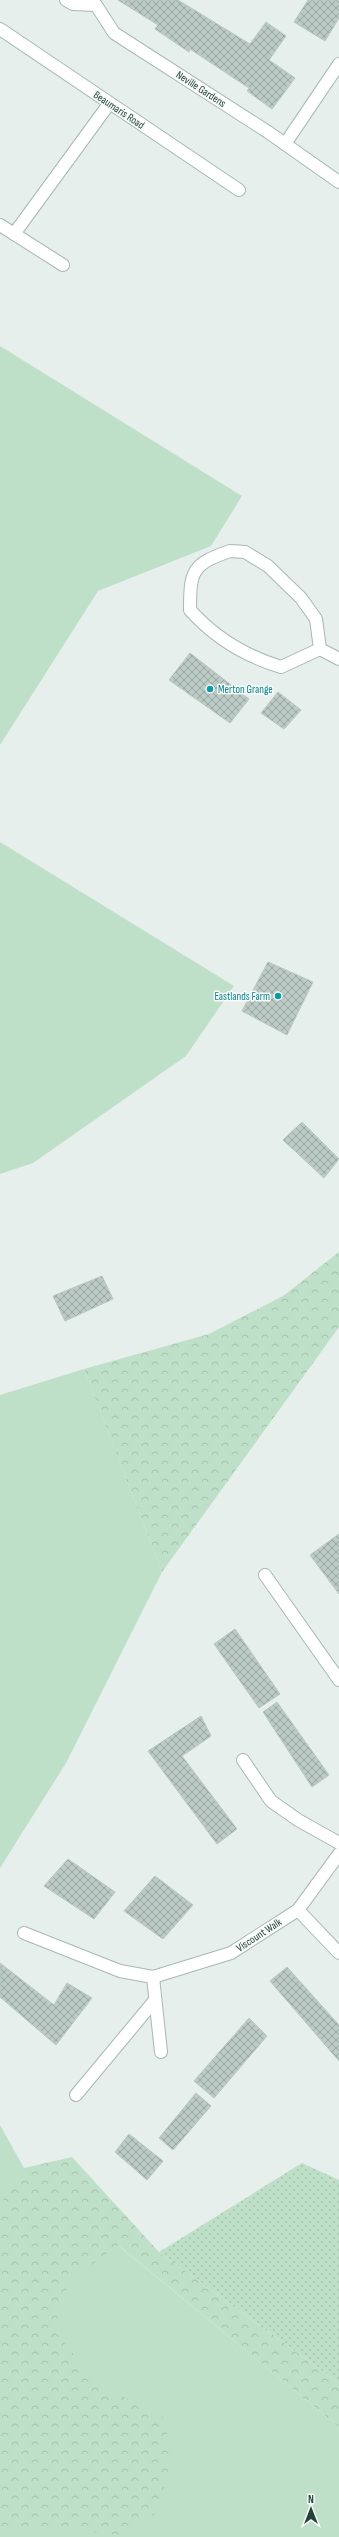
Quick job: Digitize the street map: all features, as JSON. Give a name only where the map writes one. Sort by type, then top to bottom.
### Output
[{"type":"street","name":"Neville Gardens","points":[[66,0],[73,4],[98,3],[114,33],[285,144],[339,182]]},
{"type":"street","name":"Beaumaris Road","points":[[0,29],[109,104],[239,190]]},
{"type":"street","points":[[285,144],[339,64]]},
{"type":"street","points":[[14,234],[109,104]]},
{"type":"street","points":[[0,225],[63,265]]},
{"type":"street","points":[[230,551],[245,552],[268,566],[301,598],[316,619],[320,649],[281,668],[250,657],[204,626],[190,610],[193,574],[206,559],[230,551]]},
{"type":"street","points":[[320,649],[339,659]]},
{"type":"street","points":[[265,1575],[339,1680]]},
{"type":"street","points":[[243,1760],[271,1801],[298,1820],[339,1843]]},
{"type":"street","name":"Viscount Walk","points":[[24,1933],[120,1971],[152,1977],[231,1953],[298,1910],[339,1854]]},
{"type":"street","points":[[298,1910],[339,1953]]},
{"type":"street","points":[[152,1977],[161,2052]]},
{"type":"street","points":[[76,2095],[155,2000]]},
{"type":"green space","points":[[0,346],[242,496],[211,546],[98,591],[0,745]]},
{"type":"green space","points":[[0,842],[234,986],[186,1056],[33,1163],[0,1174]]},
{"type":"green space","points":[[339,1252],[339,1327],[162,1572],[84,1369],[209,1334],[283,1296]]},
{"type":"green space","points":[[84,1369],[162,1572],[66,1763],[0,1868],[0,1395]]},
{"type":"green space","points":[[0,2125],[24,2168],[339,2427],[339,2537],[0,2537]]},
{"type":"green space","points":[[72,2157],[159,2252],[339,2383],[339,2427],[118,2245],[69,2282],[54,2330],[97,2383],[164,2418],[171,2458],[158,2512],[121,2536],[55,2526],[8,2527],[5,2537],[0,2537],[0,2205],[24,2168]]},
{"type":"green space","points":[[302,2163],[339,2180],[339,2383],[159,2252]]},
{"type":"building","points":[[118,0],[178,0],[250,44],[266,22],[286,36],[269,60],[295,78],[272,109],[247,91],[249,88],[190,49],[189,52],[155,29],[158,25]]},
{"type":"building","points":[[308,0],[339,0],[339,18],[325,41],[294,22]]},
{"type":"building","name":"Merton Grange","points":[[190,653],[249,699],[230,723],[169,680]]},
{"type":"building","points":[[278,692],[301,710],[284,729],[261,713]]},
{"type":"building","name":"Eastlands Farm","points":[[268,962],[313,982],[287,1035],[242,1011]]},
{"type":"building","points":[[302,1122],[339,1159],[324,1178],[283,1140]]},
{"type":"building","points":[[102,1276],[113,1299],[65,1321],[53,1296]]},
{"type":"building","points":[[339,1534],[339,1594],[310,1555]]},
{"type":"building","points":[[235,1629],[280,1694],[259,1708],[214,1644]]},
{"type":"building","points":[[277,1702],[329,1775],[312,1787],[263,1712]]},
{"type":"building","points":[[201,1716],[211,1736],[182,1756],[237,1829],[217,1844],[148,1751]]},
{"type":"building","points":[[68,1859],[115,1892],[94,1919],[44,1886]]},
{"type":"building","points":[[155,1876],[193,1905],[163,1939],[124,1911]]},
{"type":"building","points":[[0,1963],[54,2005],[67,1983],[92,1998],[56,2045],[0,1997]]},
{"type":"building","points":[[287,1967],[339,2025],[339,2061],[270,1981]]},
{"type":"building","points":[[249,2018],[267,2036],[214,2098],[194,2081]]},
{"type":"building","points":[[196,2093],[211,2106],[173,2150],[159,2138]]},
{"type":"building","points":[[129,2134],[163,2161],[147,2180],[115,2152]]},
{"type":"place","name":"Merton Grange","points":[[210,689]]},
{"type":"place","name":"Eastlands Farm","points":[[278,996]]}]
